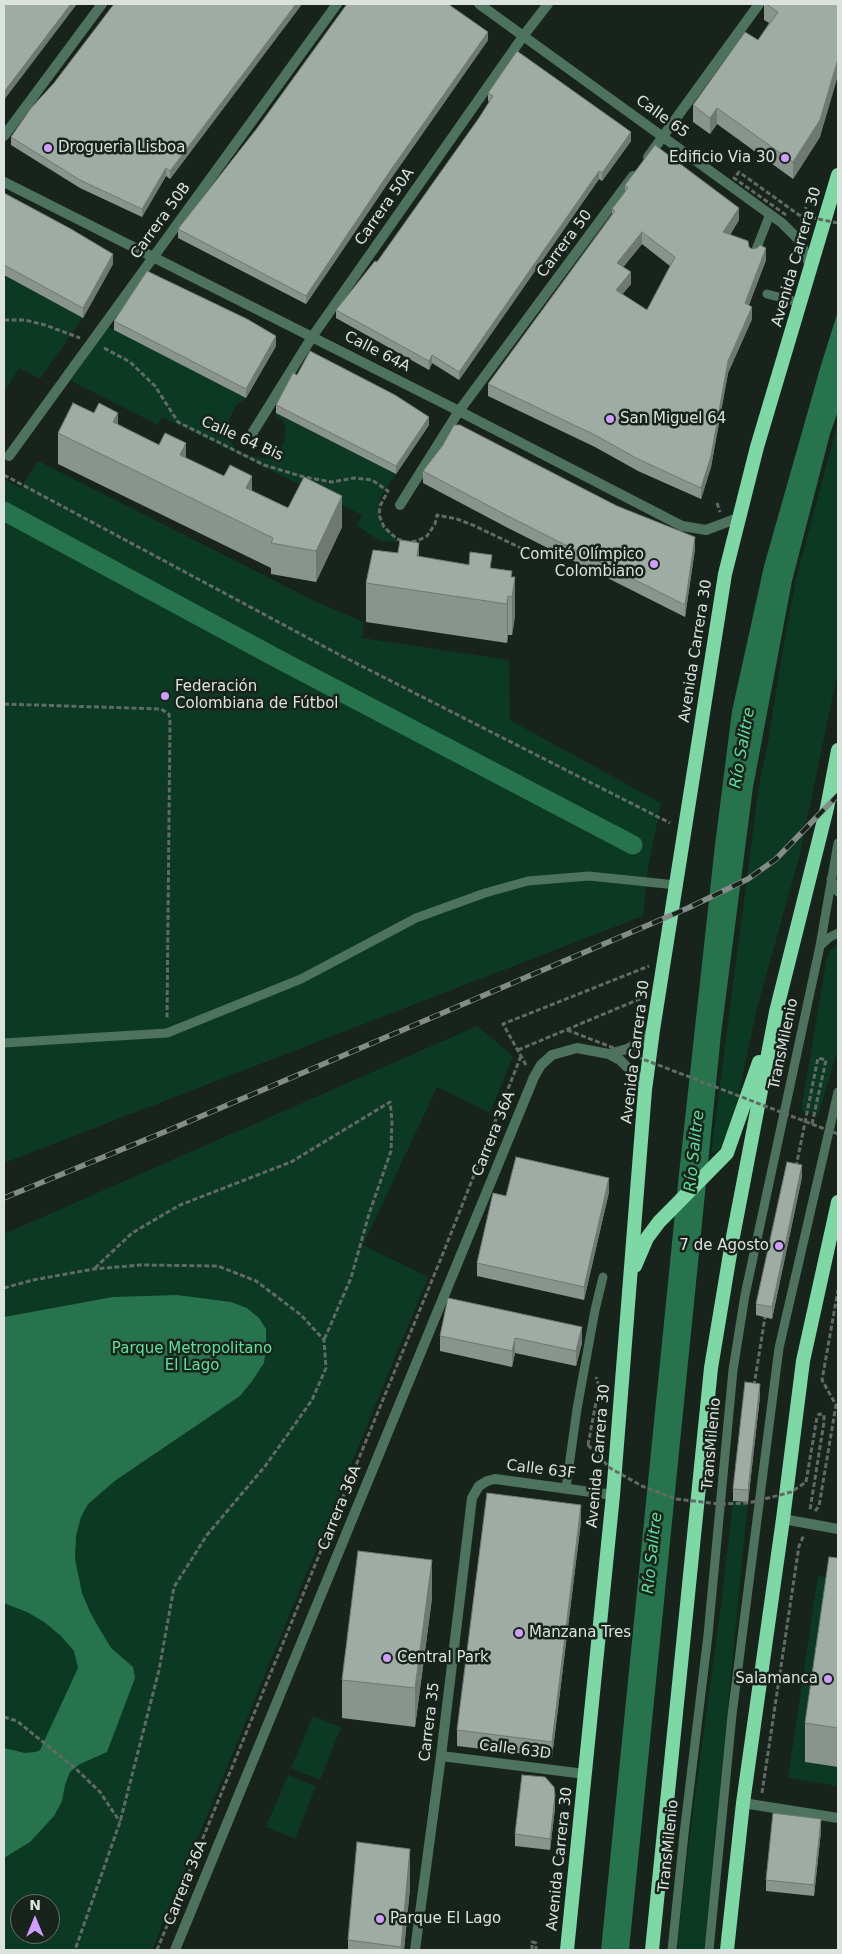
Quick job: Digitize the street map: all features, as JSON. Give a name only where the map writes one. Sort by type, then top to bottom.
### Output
[{"type":"highway","name":"Avenida Carrera 30","points":[[567,1950],[613,1495],[645,1090],[653,1030],[725,574],[738,518],[838,175]]},
{"type":"highway","points":[[652,1950],[711,1368],[732,1242],[776,1012],[827,808],[838,750]]},
{"type":"highway","points":[[630,1280],[647,1238],[658,1222],[727,1153],[776,1012]]},
{"type":"highway","points":[[727,1950],[743,1803],[783,1519],[802,1360],[838,1202]]},
{"type":"street","points":[[4,136],[102,4]]},
{"type":"street","name":"Carrera 50B","points":[[9,456],[90,341],[337,4]]},
{"type":"street","name":"Calle 65","points":[[479,4],[793,232],[800,241],[812,268]]},
{"type":"street","name":"Carrera 50A","points":[[253,432],[312,337],[524,35],[548,4]]},
{"type":"street","name":"Carrera 50","points":[[400,505],[460,411],[759,4]]},
{"type":"street","name":"Calle 64A","points":[[4,182],[460,411],[682,526],[706,530],[738,518]]},
{"type":"street","points":[[610,1054],[627,1050],[642,1041],[653,1030]]},
{"type":"street","name":"Carrera 36A","points":[[174,1950],[534,1077],[541,1065],[552,1054],[563,1050],[577,1048],[610,1054]]},
{"type":"street","points":[[610,1054],[631,1070],[645,1090]]},
{"type":"street","name":"Calle 63F","points":[[472,1498],[478,1486],[495,1479],[613,1495]]},
{"type":"street","name":"Carrera 35","points":[[415,1950],[441,1756],[472,1498]]},
{"type":"street","points":[[783,1519],[838,1529]]},
{"type":"street","name":"Calle 63D","points":[[441,1756],[585,1774]]},
{"type":"street","points":[[743,1803],[838,1818]]},
{"type":"lane","points":[[754,255],[770,214]]},
{"type":"lane","points":[[766,294],[801,303]]},
{"type":"lane","name":"TransMilenio","points":[[672,1950],[708,1635],[733,1370],[744,1295],[820,946],[830,879],[838,843]]},
{"type":"lane","points":[[4,1043],[167,1033],[301,979],[416,918],[485,893],[528,881],[589,876],[676,885]]},
{"type":"lane","points":[[830,879],[838,892]]},
{"type":"lane","points":[[820,946],[838,933]]},
{"type":"lane","points":[[709,1950],[732,1715],[779,1348],[838,1092]]},
{"type":"lane","points":[[566,1488],[591,1328],[603,1277]]},
{"type":"path","points":[[786,215],[734,178],[739,172],[799,215],[838,223]]},
{"type":"path","points":[[801,224],[806,207]]},
{"type":"path","name":"Calle 64 Bis","points":[[4,320],[25,320],[45,325],[65,334],[90,341],[130,362],[155,386],[178,422],[264,465],[304,477],[332,482],[354,478],[372,480],[388,491],[380,506],[380,515],[384,527],[397,539],[407,542],[417,541],[427,536],[435,524],[437,515],[475,526],[525,550]]},
{"type":"path","points":[[4,475],[338,654],[672,824]]},
{"type":"path","points":[[4,704],[161,709],[168,714],[170,722],[167,1033]]},
{"type":"path","points":[[534,1077],[503,1024],[648,966]]},
{"type":"path","points":[[518,1050],[643,998]]},
{"type":"path","points":[[568,1030],[838,1134]]},
{"type":"path","points":[[158,1950],[444,1251],[521,1056]]},
{"type":"path","points":[[795,1176],[818,1058],[826,1060],[812,1124]]},
{"type":"path","points":[[75,1950],[120,1822],[159,1670],[174,1587],[207,1535],[266,1465],[312,1400],[326,1368],[324,1340],[351,1278],[369,1214],[391,1151],[392,1120],[390,1102],[291,1162],[180,1204],[132,1233],[94,1269]]},
{"type":"path","points":[[4,1288],[33,1280],[94,1269],[140,1265],[218,1266],[256,1281],[301,1315],[324,1340]]},
{"type":"path","points":[[760,1806],[799,1546],[808,1523],[819,1506],[836,1405],[822,1380],[838,1290]]},
{"type":"path","points":[[752,1395],[765,1317]]},
{"type":"path","points":[[588,1445],[610,1468],[642,1486],[676,1499],[719,1504],[749,1503],[791,1492],[806,1482],[817,1417],[819,1414],[824,1415],[808,1523]]},
{"type":"path","points":[[4,1717],[17,1720],[75,1768],[100,1792],[120,1822]]},
{"type":"path","points":[[532,1950],[532,1942],[536,1943],[536,1950]]},
{"type":"green space","points":[[4,275],[83,318],[40,379],[19,368],[4,392]]},
{"type":"green space","points":[[107,326],[246,398],[235,406],[228,423],[228,433],[231,442],[235,449],[242,453],[252,457],[264,458],[273,455],[280,448],[284,442],[286,429],[282,420],[274,414],[276,413],[396,474],[380,498],[379,511],[382,523],[397,539],[397,542],[380,541],[357,526],[362,515],[162,417],[158,425],[71,381]]},
{"type":"green space","points":[[838,422],[838,670],[800,854],[757,1008],[736,1106],[729,1129],[719,1149],[711,1154],[759,785],[796,579]]},
{"type":"green space","name":"Federación Colombiana de Fútbol","points":[[38,461],[319,603],[364,622],[362,638],[509,660],[510,720],[661,803],[648,867],[643,916],[4,1163],[4,479],[21,488]]},
{"type":"green space","points":[[838,944],[838,1049],[818,1116],[801,1111],[827,957],[831,949]]},
{"type":"green space","name":"Parque Metropolitano El Lago","points":[[477,1026],[513,1056],[490,1113],[437,1087],[363,1245],[428,1277],[152,1950],[4,1950],[4,1234]]},
{"type":"green space","points":[[733,1501],[748,1502],[704,1950],[677,1950],[688,1849]]},
{"type":"green space","points":[[818,1576],[838,1579],[805,1762],[838,1767],[838,1786],[788,1778]]},
{"type":"green space","points":[[313,1716],[341,1727],[320,1780],[291,1768]]},
{"type":"green space","points":[[288,1775],[316,1786],[295,1839],[266,1827]]},
{"type":"water","name":"Río Salitre","points":[[838,311],[838,411],[830,434],[792,581],[753,787],[721,1034],[629,1950],[601,1950],[678,1183],[715,845],[732,711],[764,566]]},
{"type":"water","points":[[177,1295],[231,1302],[247,1308],[259,1318],[266,1329],[264,1363],[240,1396],[116,1480],[88,1504],[81,1517],[76,1536],[75,1559],[82,1593],[90,1612],[111,1648],[133,1667],[135,1678],[107,1752],[80,1764],[70,1772],[62,1801],[54,1816],[30,1842],[4,1858],[4,1748],[25,1753],[40,1750],[78,1668],[74,1651],[60,1635],[29,1613],[4,1603],[4,1317],[113,1297]]},
{"type":"building","points":[[4,4],[71,4],[4,92]]},
{"type":"building","points":[[114,4],[296,4],[170,171],[166,168],[142,209],[80,180],[11,137],[31,108],[54,83]]},
{"type":"building","points":[[347,4],[448,4],[488,32],[390,171],[306,296],[178,229],[258,127]]},
{"type":"building","points":[[766,4],[838,4],[838,59],[820,120],[793,162],[717,108],[710,118],[693,105],[745,32],[758,40],[778,12]]},
{"type":"building","points":[[517,51],[631,132],[602,173],[599,171],[459,372],[432,355],[429,361],[336,310],[375,261],[377,262],[479,118],[493,96],[488,93]]},
{"type":"building","points":[[655,145],[739,208],[723,232],[748,241],[749,247],[752,249],[760,245],[766,248],[745,303],[752,307],[728,361],[711,456],[701,488],[638,459],[595,435],[488,384],[615,211],[612,209],[628,188],[625,185]],"holes":[[[642,232],[675,257],[647,310],[616,290],[631,272],[617,263]]]},
{"type":"building","points":[[4,193],[113,254],[83,308],[4,265]]},
{"type":"building","points":[[147,271],[247,319],[276,336],[246,389],[114,321]]},
{"type":"building","points":[[310,351],[395,395],[429,417],[396,466],[276,405],[293,373],[297,375]]},
{"type":"building","points":[[73,403],[94,413],[99,403],[118,413],[113,422],[159,445],[165,433],[186,443],[180,455],[224,476],[230,465],[252,476],[246,488],[288,508],[304,477],[342,496],[316,551],[271,543],[273,538],[58,433]]},
{"type":"building","points":[[454,425],[460,425],[617,506],[695,537],[685,605],[423,471],[443,445]]},
{"type":"building","points":[[400,540],[419,543],[417,556],[469,565],[470,552],[492,555],[490,568],[512,571],[511,577],[515,577],[512,597],[508,596],[507,604],[366,583],[373,550],[398,553]]},
{"type":"building","points":[[516,1157],[609,1178],[584,1287],[477,1263],[493,1193],[506,1196]]},
{"type":"building","name":"7 de Agosto","points":[[787,1162],[802,1165],[772,1307],[756,1304]]},
{"type":"building","points":[[448,1298],[582,1327],[576,1351],[515,1338],[512,1351],[440,1336]]},
{"type":"building","points":[[745,1382],[760,1384],[748,1490],[733,1489]]},
{"type":"building","name":"Manzana Tres","points":[[487,1493],[581,1505],[552,1742],[457,1730]]},
{"type":"building","name":"Central Park","points":[[358,1551],[432,1560],[415,1688],[342,1680]]},
{"type":"building","name":"Salamanca","points":[[829,1557],[838,1558],[838,1728],[805,1723]]},
{"type":"building","points":[[522,1775],[545,1777],[554,1787],[555,1796],[550,1839],[515,1834]]},
{"type":"building","points":[[773,1813],[821,1819],[814,1885],[766,1880]]},
{"type":"building","points":[[357,1842],[410,1849],[401,1947],[348,1940]]},
{"type":"waterway","points":[[4,511],[280,660],[633,845]]},
{"type":"railway","points":[[4,1198],[169,1130],[688,908],[748,879],[776,859],[838,795]]},
{"type":"place","name":"Drogueria Lisboa","points":[[48,148]]},
{"type":"place","name":"Edificio Via 30","points":[[785,158]]},
{"type":"place","name":"San Miguel 64","points":[[610,419]]},
{"type":"place","name":"Comité Olímpico Colombiano","points":[[654,564]]},
{"type":"place","name":"Federación Colombiana de Fútbol","points":[[165,696]]},
{"type":"place","name":"7 de Agosto","points":[[779,1246]]},
{"type":"place","name":"Manzana Tres","points":[[519,1633]]},
{"type":"place","name":"Central Park","points":[[387,1658]]},
{"type":"place","name":"Salamanca","points":[[828,1679]]},
{"type":"place","name":"Parque El Lago","points":[[380,1919]]}]
